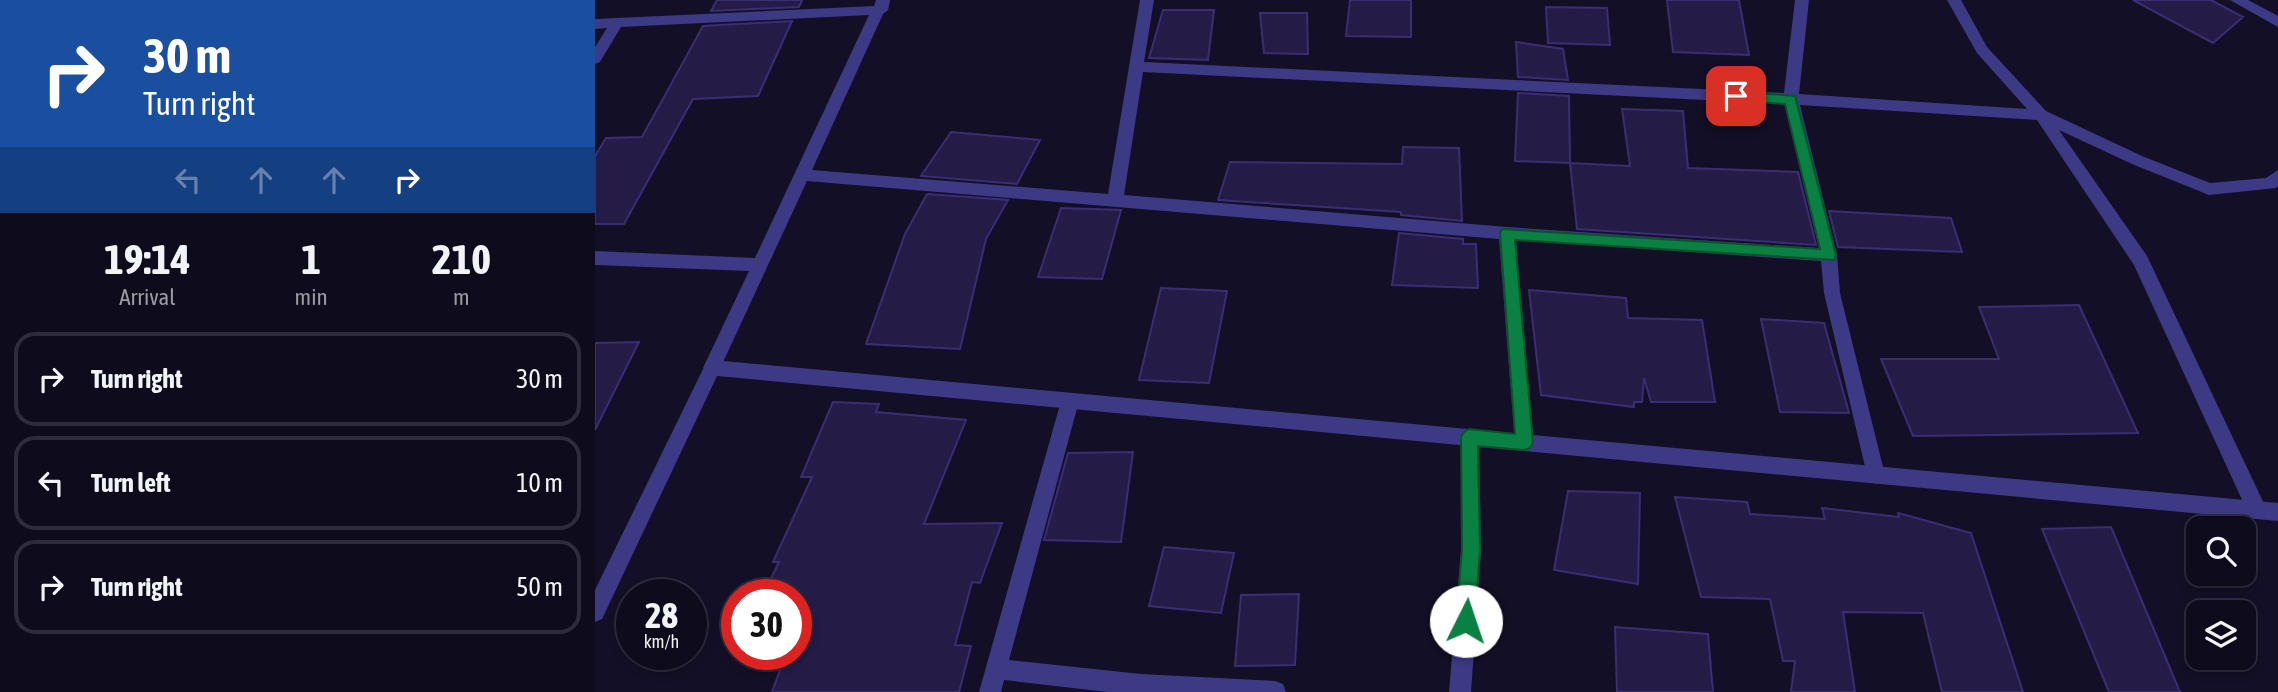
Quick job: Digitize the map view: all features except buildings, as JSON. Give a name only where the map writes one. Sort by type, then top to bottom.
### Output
[{"type":"street","points":[[1115,200],[1147,0]]},
{"type":"street","points":[[1802,0],[1791,99],[1829,255],[1832,293],[1876,475]]},
{"type":"street","points":[[1954,0],[1982,50],[2041,115],[2141,261],[2257,510]]},
{"type":"street","points":[[2237,0],[2278,22]]},
{"type":"street","points":[[595,24],[882,5],[595,612]]},
{"type":"street","points":[[595,59],[617,23]]},
{"type":"street","points":[[1135,66],[1791,99],[2041,115],[2137,160],[2209,189],[2270,184],[2278,176]]},
{"type":"street","points":[[802,174],[1507,233],[1829,255]]},
{"type":"street","points":[[1507,233],[1524,442]]},
{"type":"street","points":[[595,258],[759,265]]},
{"type":"street","points":[[712,368],[2278,512]]},
{"type":"street","points":[[990,692],[1070,401]]},
{"type":"street","points":[[1460,692],[1471,550],[1469,437]]},
{"type":"street","points":[[997,669],[1140,689],[1275,692]]},
{"type":"route","points":[[1466,621],[1471,550],[1469,437],[1524,442],[1507,233],[1829,255],[1791,99],[1736,96]]}]
